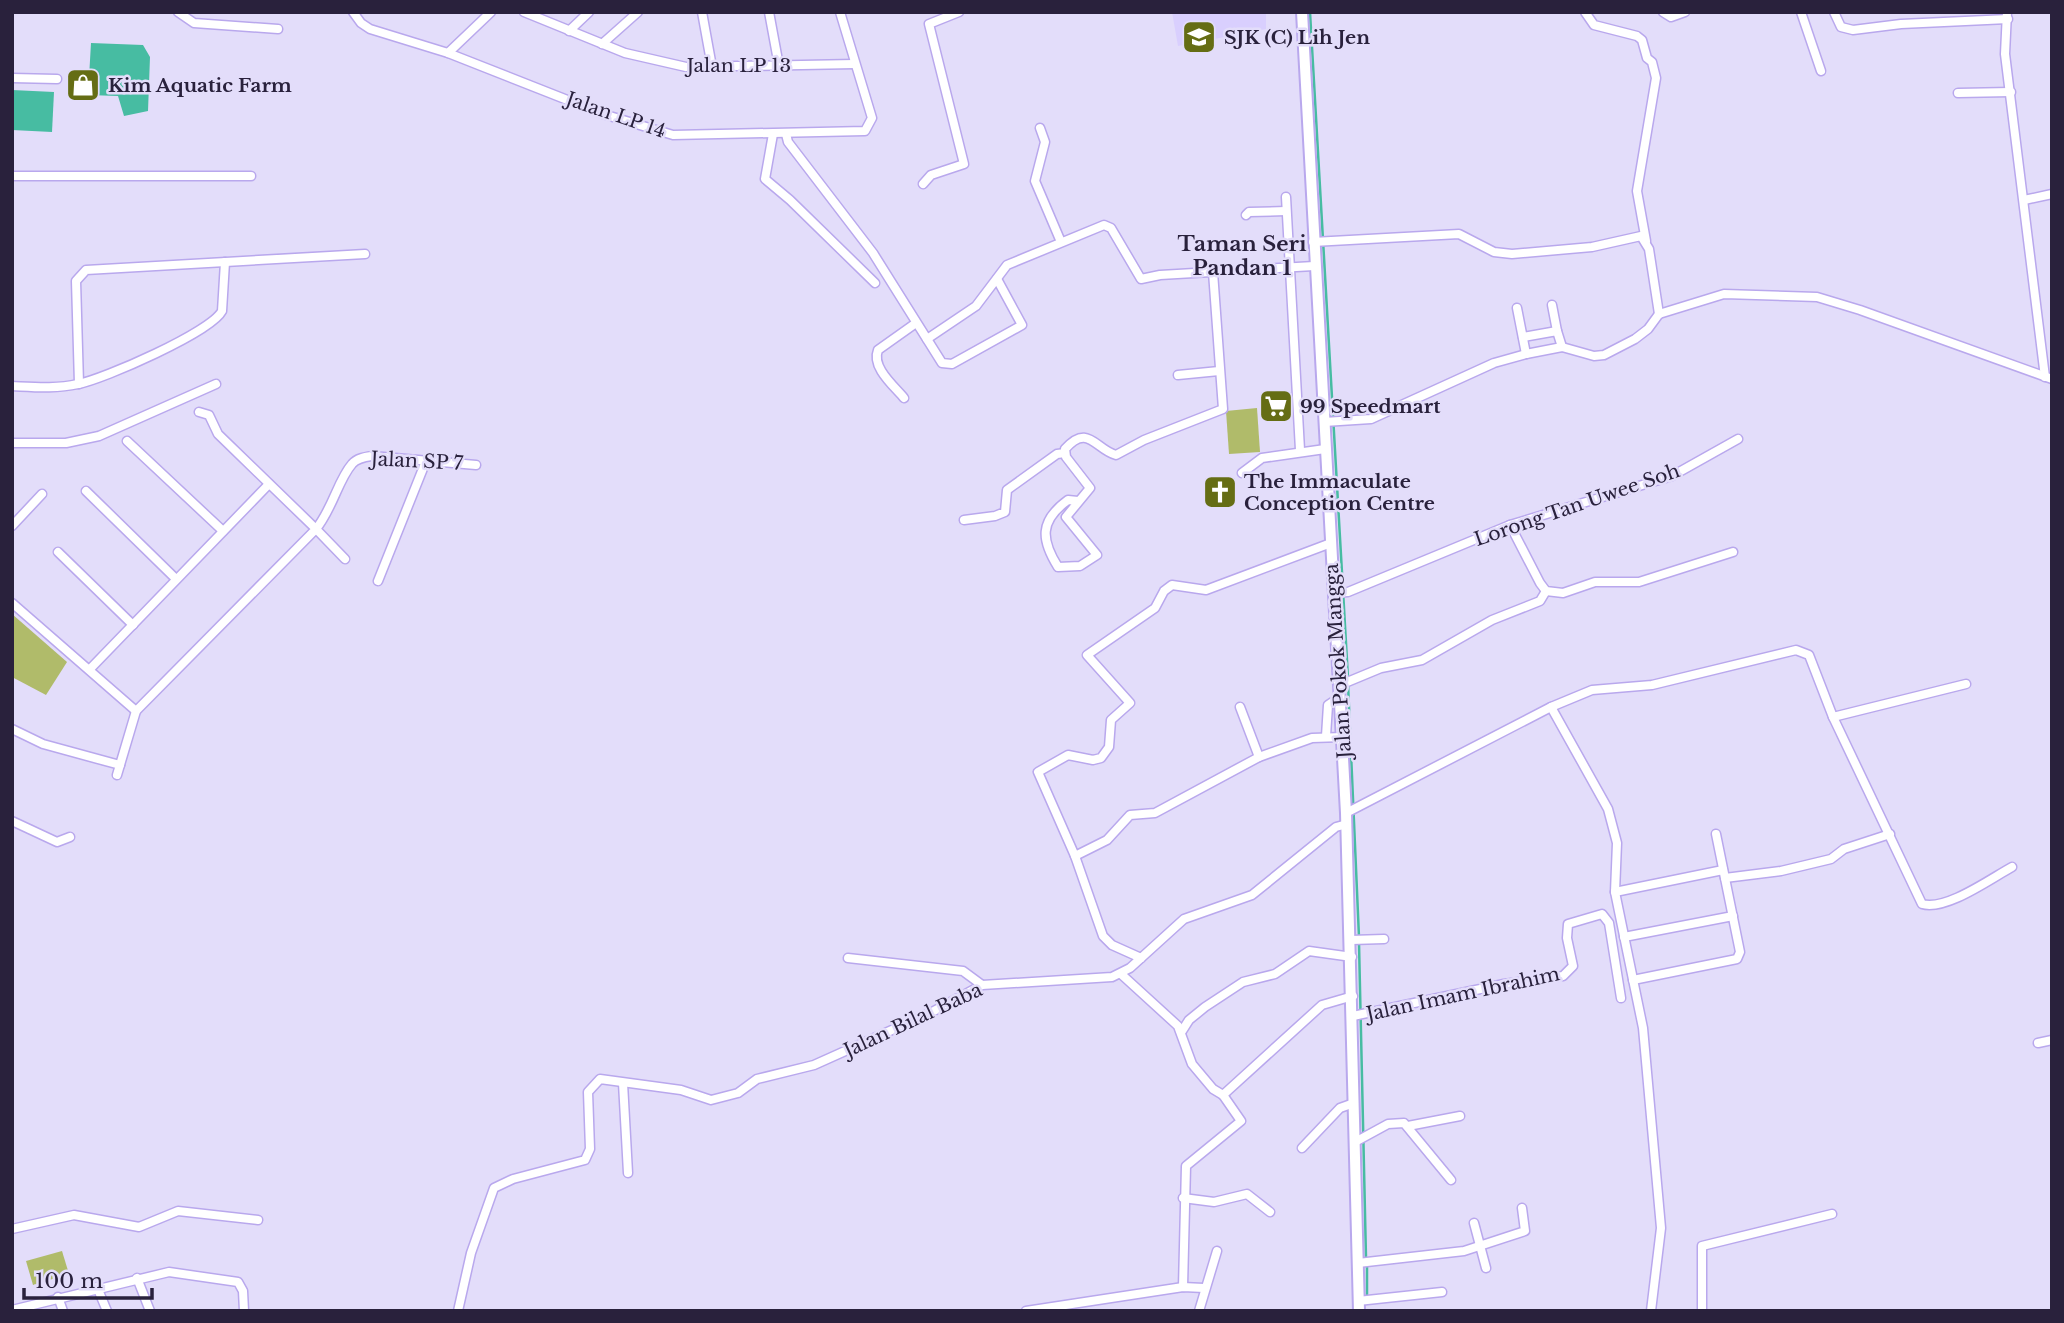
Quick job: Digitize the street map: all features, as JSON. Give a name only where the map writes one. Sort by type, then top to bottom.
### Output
[{"type":"main road","name":"Jalan Pokok Mangga","points":[[1302,12],[1320,242],[1314,266],[1326,422],[1325,449],[1356,940],[1352,957],[1353,996],[1359,1016],[1354,1103],[1363,1303]]},
{"type":"street","points":[[178,12],[194,23],[278,29]]},
{"type":"street","name":"Jalan LP 14","points":[[354,12],[361,23],[370,29],[448,53],[604,114],[673,135],[860,133],[872,122],[855,64]]},
{"type":"street","points":[[448,53],[491,12]]},
{"type":"street","name":"Jalan LP 13","points":[[524,12],[625,54],[686,67],[855,64]]},
{"type":"street","points":[[569,31],[589,12]]},
{"type":"street","points":[[602,44],[638,12]]},
{"type":"street","points":[[702,12],[712,67]]},
{"type":"street","points":[[769,12],[779,66]]},
{"type":"street","points":[[840,12],[855,64]]},
{"type":"street","points":[[923,184],[931,175],[964,164],[929,24],[959,12]]},
{"type":"street","points":[[1585,12],[1594,25],[1637,36],[1654,69],[1654,95],[1637,191],[1659,314]]},
{"type":"street","points":[[1663,12],[1671,17],[1685,12]]},
{"type":"street","points":[[1801,12],[1821,71]]},
{"type":"street","points":[[1326,422],[1371,419],[1494,363],[1526,354],[1562,347],[1594,356],[1614,351],[1648,329],[1659,314],[1724,294],[1817,298],[1860,310],[2048,378],[2005,54],[2007,16],[1934,17],[1853,30],[1841,27],[1834,12]]},
{"type":"street","points":[[12,78],[57,79]]},
{"type":"street","points":[[1958,93],[2011,92]]},
{"type":"street","points":[[1040,128],[1045,142],[1035,181],[1061,242]]},
{"type":"street","points":[[773,134],[765,179],[875,284]]},
{"type":"street","points":[[786,134],[788,142],[873,253],[942,363],[952,364],[1019,328],[1022,321],[997,279]]},
{"type":"street","points":[[12,176],[251,176]]},
{"type":"street","points":[[2024,200],[2052,194]]},
{"type":"street","points":[[1286,197],[1300,450]]},
{"type":"street","points":[[1246,215],[1249,212],[1286,211]]},
{"type":"street","points":[[927,339],[976,306],[1007,265],[1108,226],[1141,279],[1160,275],[1314,266]]},
{"type":"street","points":[[1320,242],[1459,234],[1493,252],[1511,254],[1592,247],[1641,236],[1646,241]]},
{"type":"street","points":[[79,384],[76,281],[79,274],[94,268],[365,254]]},
{"type":"street","points":[[12,386],[79,384],[144,357],[217,320],[225,302],[225,262]]},
{"type":"street","points":[[1065,453],[1070,444],[1084,437],[1094,439],[1109,453],[1123,453],[1144,440],[1223,409],[1213,272]]},
{"type":"street","points":[[1552,305],[1562,347]]},
{"type":"street","points":[[1517,308],[1526,354]]},
{"type":"street","points":[[904,398],[879,368],[876,356],[878,350],[916,323]]},
{"type":"street","points":[[1523,337],[1557,331]]},
{"type":"street","points":[[1178,375],[1220,371]]},
{"type":"street","points":[[12,443],[66,443],[100,436],[216,384]]},
{"type":"street","points":[[199,412],[209,415],[218,434],[345,559]]},
{"type":"street","name":"Lorong Tan Uwee Soh","points":[[1336,593],[1348,592],[1510,525],[1672,476],[1738,439]]},
{"type":"street","points":[[127,441],[223,531]]},
{"type":"street","points":[[1242,472],[1262,458],[1300,450],[1325,449]]},
{"type":"street","points":[[1065,453],[1090,488],[1066,517],[1097,555],[1080,566],[1058,567],[1045,546],[1047,523],[1068,500],[1078,501]]},
{"type":"street","points":[[964,520],[1005,512],[1007,490],[1033,469],[1057,454],[1065,453]]},
{"type":"street","name":"Jalan SP 7","points":[[316,529],[329,513],[348,471],[357,460],[372,456],[476,465]]},
{"type":"street","points":[[377,581],[426,461]]},
{"type":"street","points":[[90,669],[269,484]]},
{"type":"street","points":[[86,491],[176,579]]},
{"type":"street","points":[[12,526],[42,495]]},
{"type":"street","points":[[1510,525],[1546,591]]},
{"type":"street","points":[[117,775],[136,711],[316,529]]},
{"type":"street","points":[[1141,958],[1112,945],[1103,936],[1075,856],[1038,772],[1068,755],[1093,760],[1101,758],[1109,747],[1111,720],[1130,703],[1087,655],[1155,608],[1164,591],[1172,585],[1206,590],[1331,543]]},
{"type":"street","points":[[58,552],[133,625]]},
{"type":"street","points":[[1546,591],[1563,593],[1595,582],[1639,582],[1733,552]]},
{"type":"street","points":[[1339,685],[1381,668],[1422,660],[1483,625],[1540,601],[1546,591]]},
{"type":"street","points":[[12,603],[136,711]]},
{"type":"street","name":"Jalan Bilal Baba","points":[[458,1311],[471,1254],[494,1188],[585,1160],[590,1149],[588,1092],[600,1079],[681,1090],[710,1100],[720,1098],[738,1093],[757,1079],[814,1065],[932,1012],[982,985],[1103,979],[1121,974],[1184,919],[1252,895],[1363,805],[1551,707],[1592,690],[1652,685],[1797,650],[1809,655],[1833,717],[1922,904],[1933,906],[1950,900],[2012,867]]},
{"type":"street","points":[[1833,717],[1966,684]]},
{"type":"street","points":[[1326,736],[1328,705],[1340,697]]},
{"type":"street","points":[[1240,707],[1259,757]]},
{"type":"street","points":[[1551,707],[1608,808],[1617,843],[1615,892],[1643,1028],[1661,1228],[1651,1311]]},
{"type":"street","points":[[12,729],[44,744],[120,765]]},
{"type":"street","points":[[1075,856],[1107,840],[1130,815],[1155,813],[1259,757],[1312,738],[1343,737]]},
{"type":"street","points":[[12,821],[57,842],[70,836]]},
{"type":"street","points":[[1633,979],[1737,959],[1740,952],[1716,834]]},
{"type":"street","points":[[1615,892],[1724,874],[1781,871],[1831,859],[1844,849],[1891,834]]},
{"type":"street","name":"Jalan Imam Ibrahim","points":[[1359,1016],[1493,986],[1563,976],[1573,966],[1567,938],[1568,924],[1602,914],[1609,923],[1621,998]]},
{"type":"street","points":[[1624,937],[1733,916]]},
{"type":"street","points":[[1356,940],[1384,939]]},
{"type":"street","points":[[1182,1031],[1189,1020],[1233,988],[1243,982],[1275,974],[1309,951],[1352,957]]},
{"type":"street","points":[[848,958],[963,971],[982,985]]},
{"type":"street","points":[[1121,974],[1182,1031],[1192,1064],[1223,1095],[1241,1121],[1188,1161],[1184,1175],[1183,1287]]},
{"type":"street","points":[[1223,1095],[1322,1005],[1353,996]]},
{"type":"street","points":[[2038,1043],[2052,1040]]},
{"type":"street","points":[[623,1083],[628,1172]]},
{"type":"street","points":[[1302,1148],[1340,1108],[1354,1103]]},
{"type":"street","points":[[1408,1126],[1460,1116]]},
{"type":"street","points":[[1357,1141],[1397,1121],[1408,1126],[1451,1180]]},
{"type":"street","points":[[1184,1198],[1214,1202],[1247,1194],[1270,1212]]},
{"type":"street","points":[[1361,1263],[1464,1251],[1525,1231],[1522,1208]]},
{"type":"street","points":[[12,1229],[74,1215],[139,1227],[178,1211],[258,1220]]},
{"type":"street","points":[[1702,1311],[1702,1246],[1832,1214]]},
{"type":"street","points":[[1474,1223],[1486,1268]]},
{"type":"street","points":[[1199,1311],[1217,1251]]},
{"type":"street","points":[[12,1310],[136,1278],[177,1272],[233,1280],[242,1286],[244,1311]]},
{"type":"street","points":[[136,1278],[149,1311]]},
{"type":"street","points":[[97,1287],[107,1311]]},
{"type":"street","points":[[1026,1311],[1183,1287],[1204,1288]]},
{"type":"street","points":[[1363,1303],[1442,1292]]},
{"type":"street","points":[[58,1297],[63,1311]]},
{"type":"shaded area","name":"SJK (C) Lih Jen","points":[[1172,12],[1266,12],[1266,29],[1178,46]]},
{"type":"shaded area","points":[[91,43],[143,45],[150,57],[148,111],[124,116],[118,96],[88,95]]},
{"type":"shaded area","points":[[12,90],[54,92],[52,132],[12,130]]},
{"type":"shaded area","points":[[1257,408],[1260,452],[1229,454],[1226,411]]},
{"type":"shaded area","points":[[12,614],[67,662],[46,695],[12,677]]},
{"type":"shaded area","points":[[62,1251],[69,1274],[33,1285],[26,1261]]},
{"type":"waterway","points":[[1310,12],[1348,678]]},
{"type":"waterway","points":[[1348,684],[1359,937]]},
{"type":"waterway","points":[[1359,943],[1366,1258]]},
{"type":"waterway","points":[[1367,1265],[1367,1297]]},
{"type":"place","name":"SJK (C) Lih Jen","points":[[1199,37]]},
{"type":"place","name":"Kim Aquatic Farm","points":[[83,85]]},
{"type":"place","name":"99 Speedmart","points":[[1276,406]]},
{"type":"place","name":"The Immaculate Conception Centre","points":[[1220,492]]},
{"type":"district","name":"Taman Seri Pandan 1","points":[[1242,256]]}]
